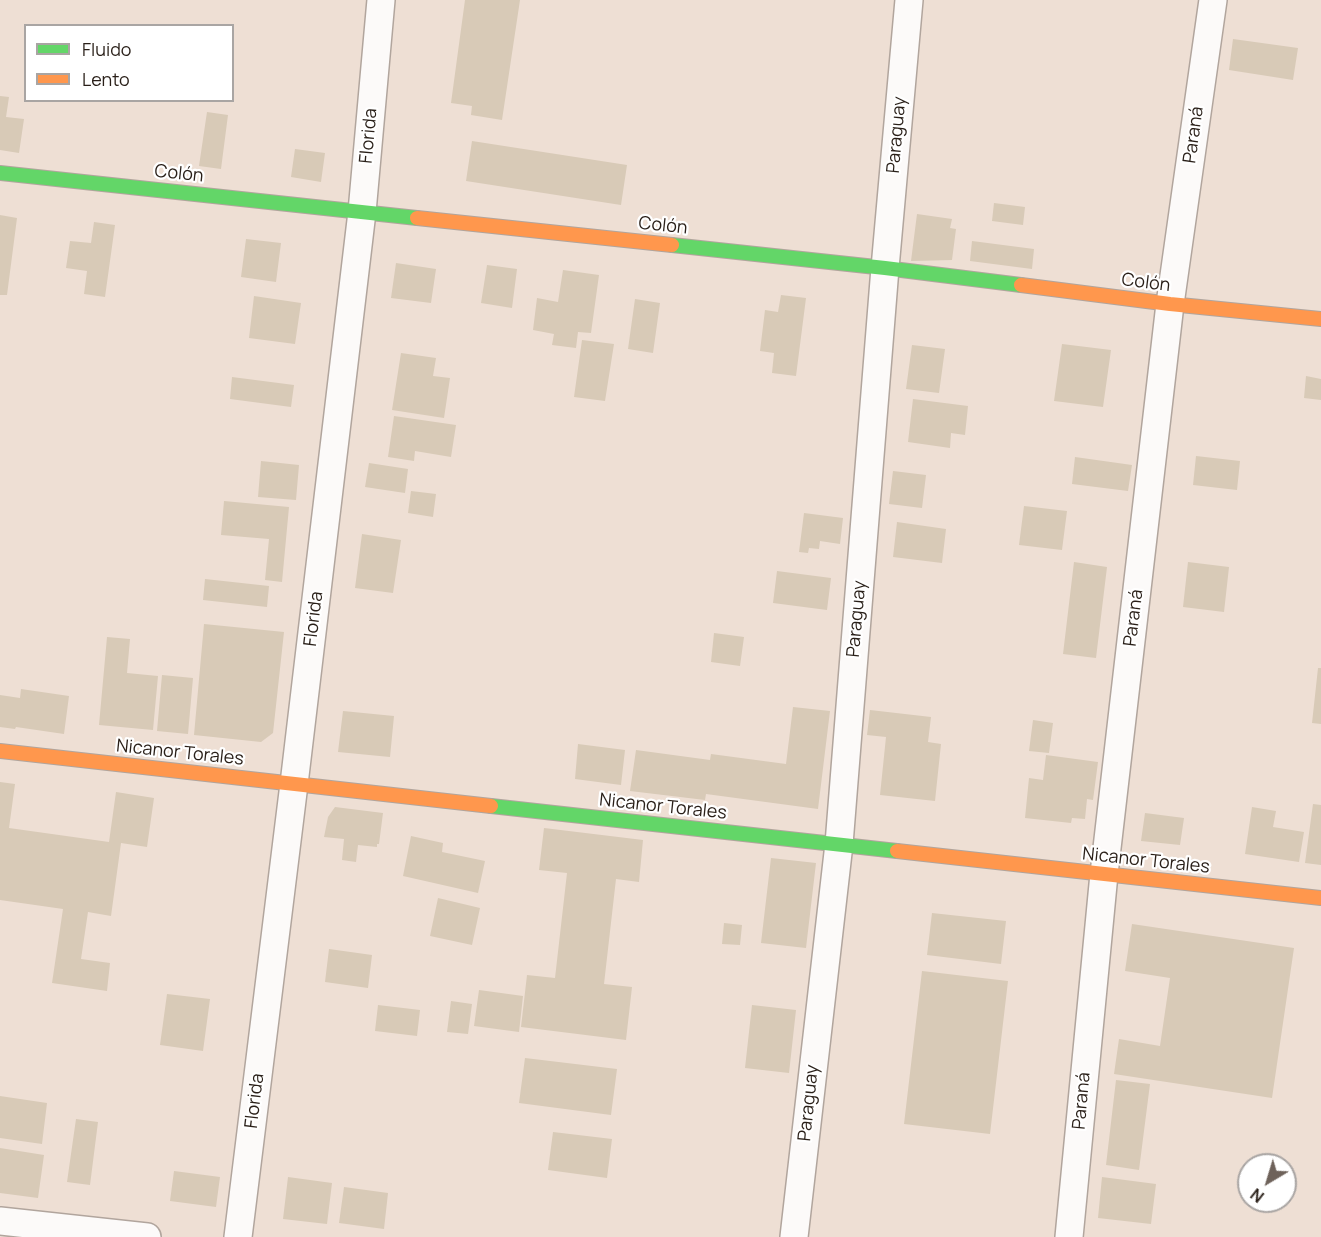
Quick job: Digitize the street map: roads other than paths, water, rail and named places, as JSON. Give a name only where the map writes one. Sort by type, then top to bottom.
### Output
[{"type":"street","name":"Florida","points":[[238,1237],[362,212],[381,0]]},
{"type":"street","name":"Paraguay","points":[[794,1237],[839,844],[909,0]]},
{"type":"street","name":"Paraná","points":[[1069,1237],[1104,874],[1170,304],[1213,0]]},
{"type":"street","name":"Colón","points":[[0,173],[885,268],[1170,304],[1321,320]]},
{"type":"street","name":"Nicanor Torales","points":[[0,751],[1321,898]]},
{"type":"street","points":[[0,1221],[147,1237]]}]
